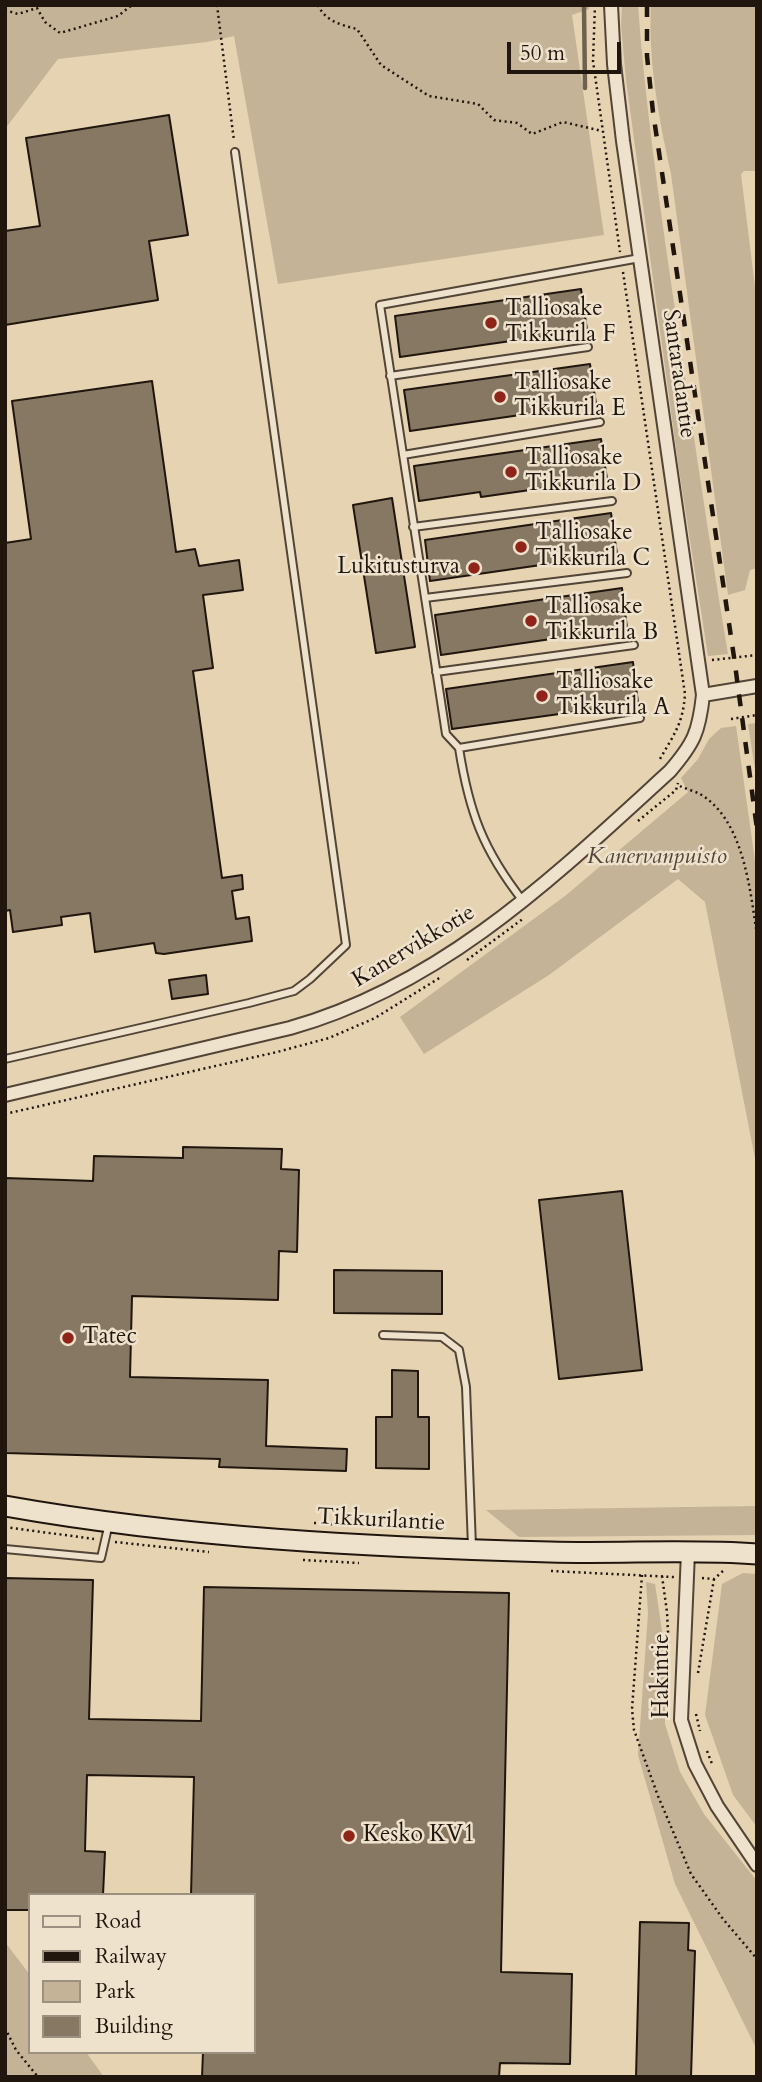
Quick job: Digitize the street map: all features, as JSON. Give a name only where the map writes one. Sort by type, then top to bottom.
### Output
[{"type":"main road","name":"Tikkurilantie","points":[[5,1506],[261,1538],[471,1550],[757,1554]]},
{"type":"street","name":"Santaradantie","points":[[611,5],[614,64],[703,695]]},
{"type":"street","points":[[703,695],[757,687]]},
{"type":"street","name":"Kanervikkotie","points":[[5,1095],[330,1017],[387,992],[509,914],[670,771],[689,748],[699,726],[703,695]]},
{"type":"street","name":"Hakintie","points":[[688,1552],[681,1720],[695,1764],[717,1806],[757,1866]]},
{"type":"lane","points":[[5,1059],[294,991],[346,945],[235,152]]},
{"type":"lane","points":[[523,901],[502,874],[481,836],[466,789],[459,748],[446,734],[380,305],[640,258]]},
{"type":"lane","points":[[390,376],[588,347]]},
{"type":"lane","points":[[403,454],[600,422]]},
{"type":"lane","points":[[413,527],[612,501]]},
{"type":"lane","points":[[425,598],[627,573]]},
{"type":"lane","points":[[436,672],[634,645]]},
{"type":"lane","points":[[459,748],[640,718]]},
{"type":"lane","points":[[383,1335],[442,1337],[459,1350],[466,1387],[471,1550]]},
{"type":"lane","points":[[5,1549],[102,1558],[109,1521]]},
{"type":"path","points":[[5,10],[18,14],[37,8],[45,22],[60,33],[118,16],[132,5]]},
{"type":"path","points":[[217,5],[235,152]]},
{"type":"path","points":[[318,5],[319,10],[337,24],[357,29],[381,65],[429,96],[478,104],[494,120],[517,123],[532,134],[563,122],[602,131]]},
{"type":"path","points":[[595,5],[593,61],[602,131],[685,694],[684,708],[675,736],[660,759],[676,778],[678,786]]},
{"type":"path","points":[[681,664],[757,655]]},
{"type":"path","points":[[731,719],[757,715]]},
{"type":"path","points":[[635,823],[678,786]]},
{"type":"path","points":[[678,786],[701,794],[719,811],[734,837],[747,869],[757,935]]},
{"type":"path","points":[[466,961],[533,911]]},
{"type":"path","points":[[5,1114],[329,1038],[374,1018],[447,973]]},
{"type":"path","points":[[642,1576],[632,1709],[634,1730],[675,1840],[691,1874],[723,1919],[757,1959]]},
{"type":"path","points":[[697,1680],[714,1579]]},
{"type":"path","points":[[696,1714],[703,1741]]},
{"type":"path","points":[[706,1750],[713,1767]]},
{"type":"path","points":[[5,2028],[16,2050],[38,2077]]},
{"type":"green space","points":[[5,5],[589,5],[589,9],[572,15],[604,235],[278,284],[234,36],[207,42],[58,59],[5,129]]},
{"type":"green space","points":[[622,5],[638,5],[648,115],[728,654],[708,656],[678,463],[626,80]]},
{"type":"green space","points":[[651,5],[757,5],[757,171],[744,171],[741,174],[757,303],[757,568],[750,570],[745,590],[728,595],[671,174],[655,90]]},
{"type":"green space","points":[[757,723],[757,782],[748,724]]},
{"type":"green space","name":"Kanervanpuisto","points":[[736,726],[757,875],[757,1169],[705,902],[678,879],[549,975],[424,1054],[400,1017],[565,896],[688,792],[681,778],[698,759],[709,739],[721,728]]},
{"type":"green space","points":[[757,1503],[757,1535],[519,1537],[486,1510],[756,1506]]},
{"type":"green space","points":[[743,1573],[757,1574],[757,1827],[733,1795],[705,1715],[722,1584]]},
{"type":"green space","points":[[646,1582],[655,1584],[665,1651],[665,1724],[680,1772],[704,1814],[757,1881],[757,2050],[675,1884],[638,1755],[648,1613]]},
{"type":"green space","points":[[5,1942],[28,1972],[28,2054],[87,2054],[104,2077],[5,2077]]},
{"type":"building","points":[[169,115],[188,235],[149,241],[158,300],[5,325],[5,231],[40,226],[26,138]]},
{"type":"building","name":"Talliosake Tikkurila F","points":[[581,289],[587,330],[400,357],[395,316]]},
{"type":"building","name":"Talliosake Tikkurila E","points":[[590,364],[596,404],[410,431],[404,390]]},
{"type":"building","points":[[152,381],[176,552],[195,549],[199,566],[239,560],[243,590],[203,595],[213,668],[193,671],[222,878],[242,875],[243,889],[232,891],[236,919],[249,917],[252,941],[164,954],[156,953],[154,943],[95,952],[90,913],[61,917],[62,925],[13,932],[10,910],[5,911],[5,543],[31,539],[12,401]]},
{"type":"building","name":"Talliosake Tikkurila D","points":[[601,439],[607,479],[481,497],[480,492],[419,501],[414,466]]},
{"type":"building","points":[[392,498],[415,647],[376,653],[353,505]]},
{"type":"building","name":"Talliosake Tikkurila C","points":[[611,513],[617,554],[430,581],[425,540]]},
{"type":"building","name":"Talliosake Tikkurila B","points":[[622,588],[627,628],[441,655],[435,615]]},
{"type":"building","name":"Talliosake Tikkurila A","points":[[633,662],[638,703],[452,729],[446,689]]},
{"type":"building","points":[[206,975],[208,994],[172,999],[169,980]]},
{"type":"building","name":"Tatec","points":[[183,1147],[282,1149],[281,1169],[299,1170],[297,1252],[279,1251],[278,1300],[132,1296],[130,1377],[268,1380],[266,1446],[347,1449],[346,1471],[219,1467],[220,1459],[5,1453],[5,1178],[93,1181],[94,1156],[183,1158]]},
{"type":"building","points":[[622,1191],[642,1370],[559,1379],[539,1200]]},
{"type":"building","points":[[334,1270],[442,1271],[442,1314],[334,1313]]},
{"type":"building","points":[[392,1370],[418,1371],[418,1417],[429,1417],[429,1469],[376,1468],[376,1417],[392,1417]]},
{"type":"building","name":"Kesko KV1","points":[[5,1578],[93,1580],[89,1719],[201,1721],[204,1587],[509,1593],[501,1972],[572,1974],[570,2064],[500,2063],[499,2077],[202,2077],[203,2054],[256,2054],[256,1893],[191,1893],[194,1777],[87,1775],[85,1851],[105,1852],[103,1893],[28,1893],[28,1910],[5,1910]]},
{"type":"building","points":[[640,1922],[689,1923],[688,1950],[695,1951],[691,2077],[636,2077]]},
{"type":"waterway","points":[[584,5],[585,88]]},
{"type":"railway","points":[[647,5],[647,56],[653,112],[757,829]]},
{"type":"place","name":"Talliosake Tikkurila F","points":[[491,323]]},
{"type":"place","name":"Talliosake Tikkurila E","points":[[500,397]]},
{"type":"place","name":"Talliosake Tikkurila D","points":[[511,472]]},
{"type":"place","name":"Talliosake Tikkurila C","points":[[521,547]]},
{"type":"place","name":"Lukitusturva","points":[[474,568]]},
{"type":"place","name":"Talliosake Tikkurila B","points":[[531,621]]},
{"type":"place","name":"Talliosake Tikkurila A","points":[[542,696]]},
{"type":"place","name":"Tatec","points":[[68,1338]]},
{"type":"place","name":"Kesko KV1","points":[[349,1836]]}]
